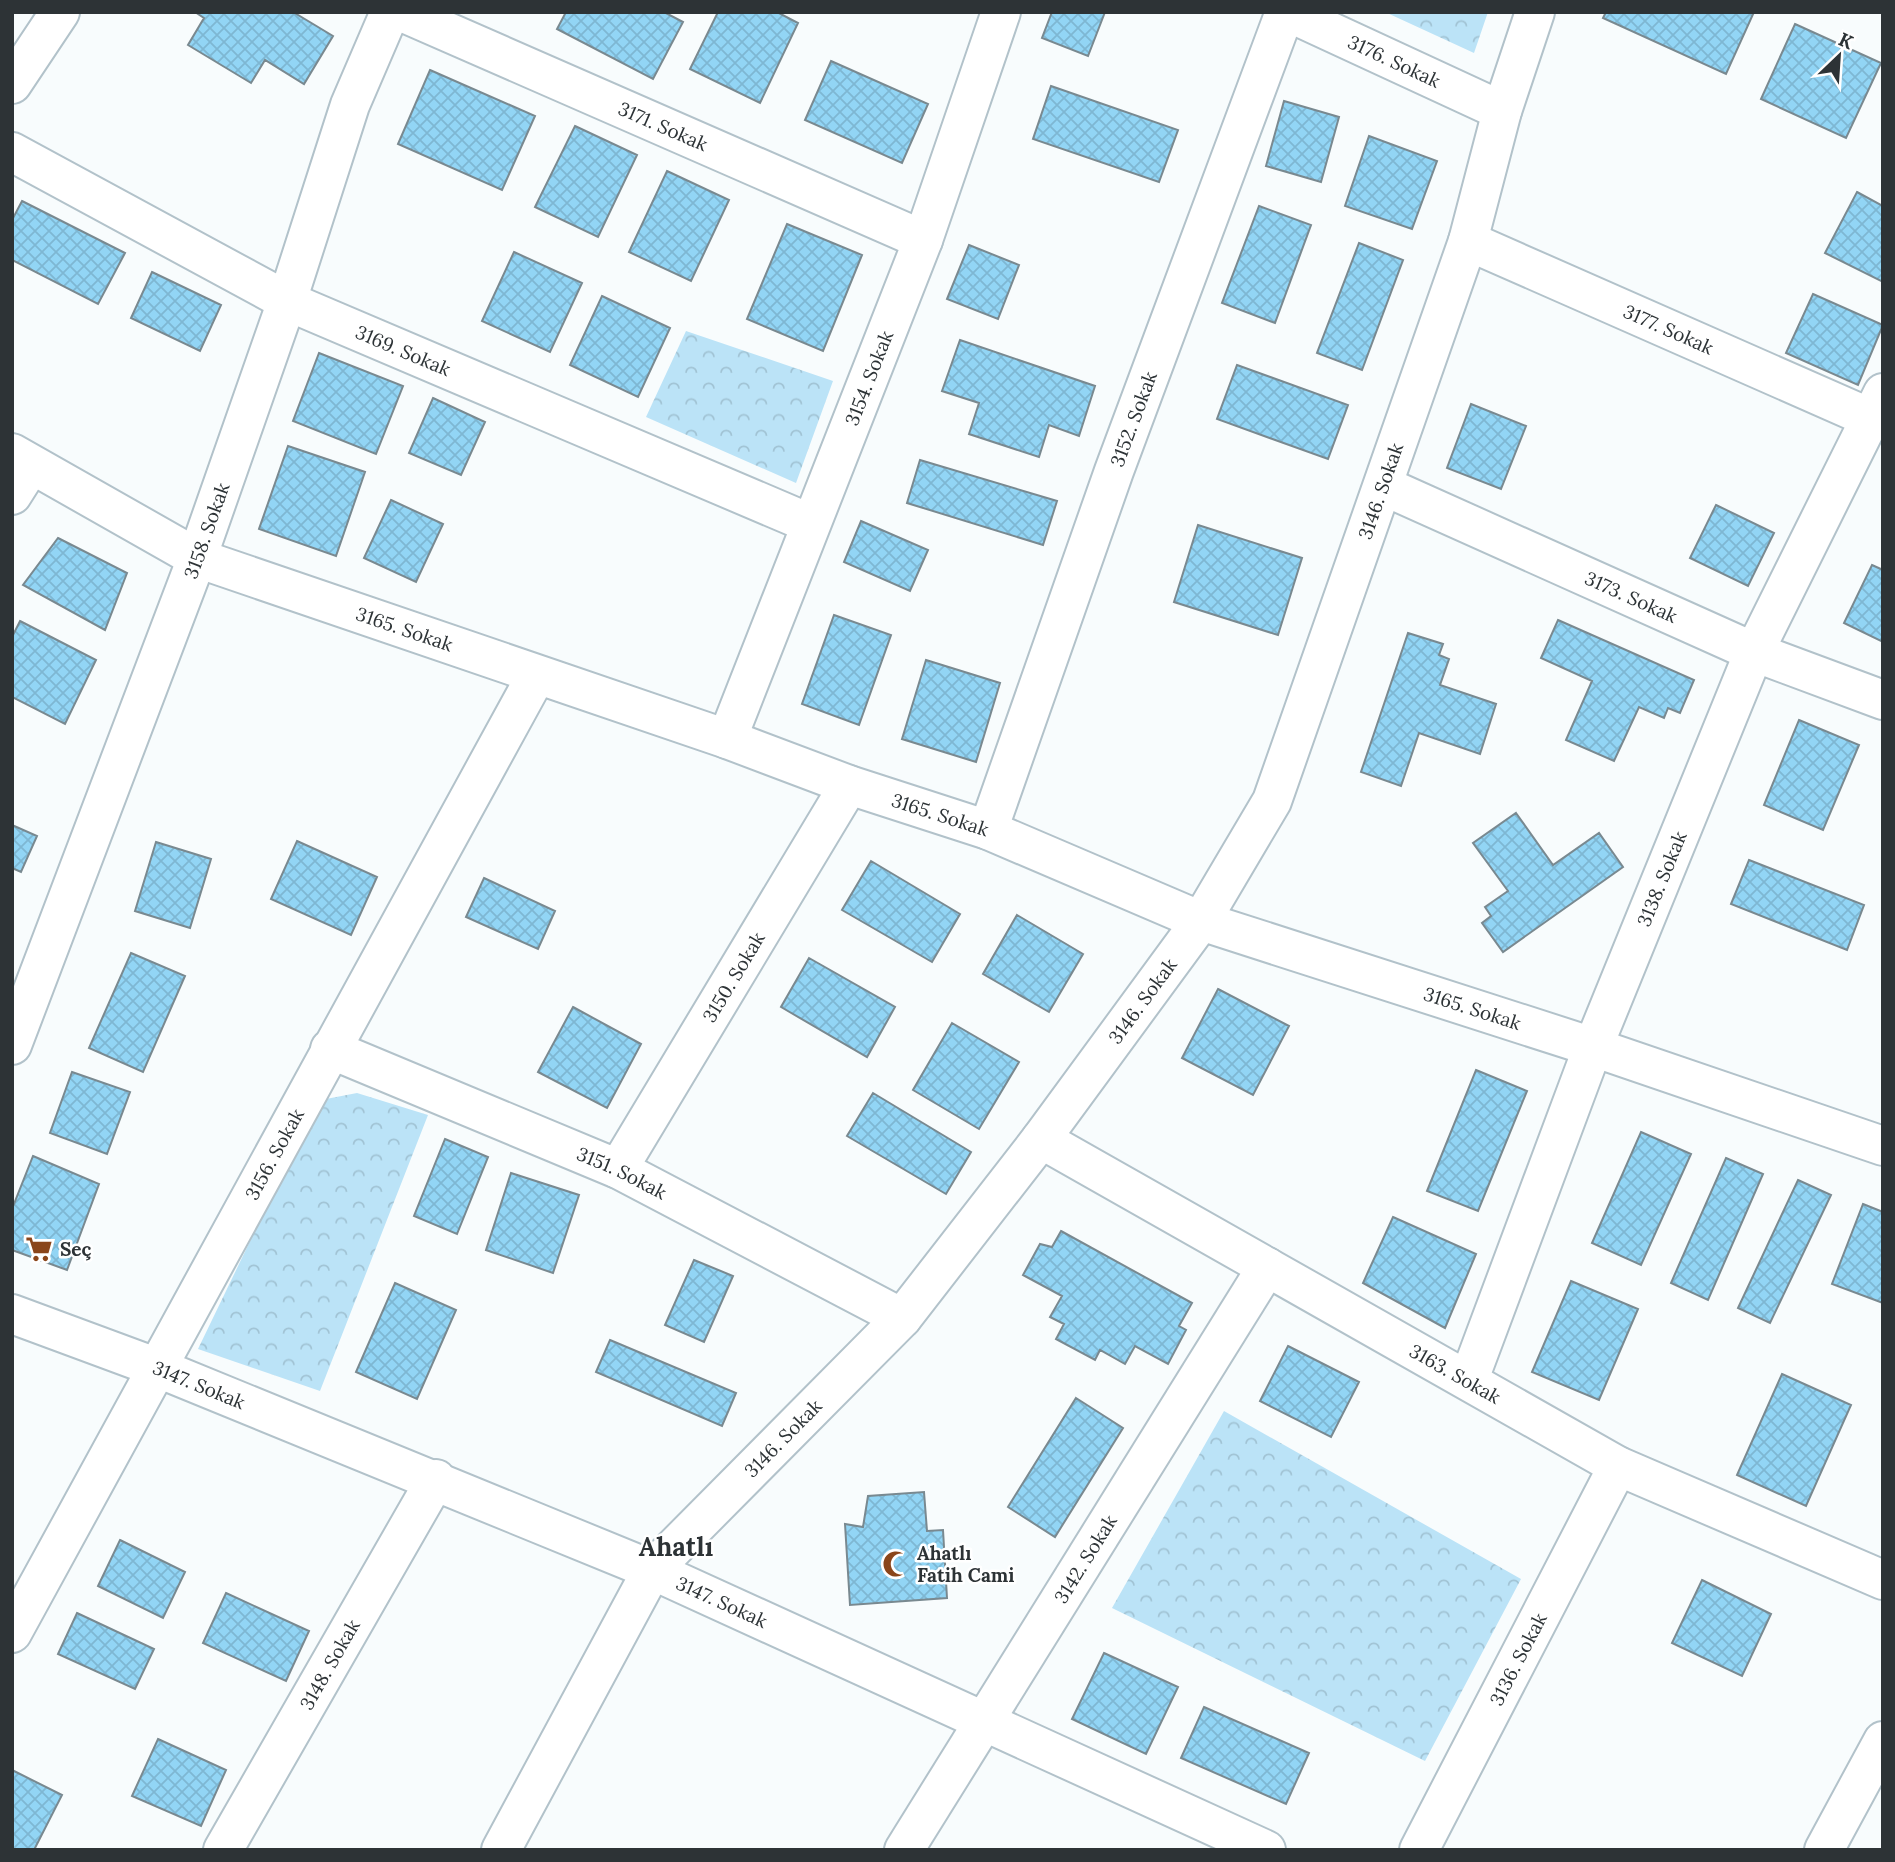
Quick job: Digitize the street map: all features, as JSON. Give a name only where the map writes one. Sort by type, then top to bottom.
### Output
[{"type":"street","points":[[15,72],[60,12]]},
{"type":"street","name":"3158. Sokak","points":[[12,1045],[197,558],[287,301],[350,105],[390,12]]},
{"type":"street","name":"3171. Sokak","points":[[402,12],[923,240]]},
{"type":"street","name":"3154. Sokak","points":[[727,739],[809,523],[923,240],[1001,12]]},
{"type":"street","name":"3176. Sokak","points":[[1286,12],[1502,111]]},
{"type":"street","name":"3152. Sokak","points":[[988,830],[1114,471],[1286,12]]},
{"type":"street","name":"3146. Sokak","points":[[501,1850],[652,1570],[902,1318],[1041,1139],[1202,920],[1272,801],[1468,241],[1502,111],[1535,12]]},
{"type":"street","name":"3169. Sokak","points":[[12,152],[287,301],[809,523]]},
{"type":"street","name":"3177. Sokak","points":[[1468,241],[1877,405]]},
{"type":"street","name":"3138. Sokak","points":[[1469,1379],[1593,1047],[1755,652],[1877,405]]},
{"type":"street","name":"3165. Sokak","points":[[19,471],[197,558],[536,676],[727,739],[849,785],[988,830],[1202,920],[1593,1047],[1883,1146]]},
{"type":"street","name":"3173. Sokak","points":[[1384,486],[1755,652],[1883,700]]},
{"type":"street","name":"3156. Sokak","points":[[12,1633],[536,676]]},
{"type":"street","name":"3150. Sokak","points":[[618,1169],[849,785]]},
{"type":"street","name":"3151. Sokak","points":[[330,1049],[618,1169],[902,1318]]},
{"type":"street","name":"3163. Sokak","points":[[1041,1139],[1469,1379],[1618,1466],[1883,1580]]},
{"type":"street","name":"3142. Sokak","points":[[904,1850],[982,1720],[1267,1267]]},
{"type":"street","name":"3147. Sokak","points":[[12,1314],[158,1368],[436,1479],[652,1570],[1266,1850]]},
{"type":"street","name":"3136. Sokak","points":[[1419,1850],[1618,1466]]},
{"type":"street","name":"3148. Sokak","points":[[223,1850],[436,1479]]},
{"type":"street","points":[[1824,1850],[1883,1741]]},
{"type":"green space","points":[[1385,12],[1488,12],[1474,53]]},
{"type":"green space","points":[[686,331],[833,381],[796,483],[646,417]]},
{"type":"green space","points":[[357,1093],[428,1115],[320,1391],[198,1349],[308,1121],[326,1099]]},
{"type":"green space","points":[[1224,1411],[1521,1579],[1425,1761],[1112,1608]]},
{"type":"building","points":[[195,12],[293,12],[333,36],[304,84],[265,60],[251,83],[188,45],[204,18]]},
{"type":"building","points":[[566,12],[664,12],[683,22],[653,79],[557,29]]},
{"type":"building","points":[[718,12],[777,12],[798,23],[760,103],[690,69]]},
{"type":"building","points":[[1052,12],[1105,12],[1088,56],[1042,38]]},
{"type":"building","points":[[1606,12],[1754,12],[1726,74],[1603,18]]},
{"type":"building","points":[[1795,24],[1881,63],[1846,138],[1761,99]]},
{"type":"building","points":[[831,61],[928,104],[902,163],[805,120]]},
{"type":"building","points":[[430,70],[535,116],[502,190],[398,144]]},
{"type":"building","points":[[1051,86],[1178,130],[1159,182],[1033,139]]},
{"type":"building","points":[[1284,101],[1339,117],[1321,182],[1266,166]]},
{"type":"building","points":[[575,126],[637,155],[598,237],[535,207]]},
{"type":"building","points":[[1369,136],[1437,161],[1412,229],[1345,206]]},
{"type":"building","points":[[667,171],[729,200],[691,281],[629,252]]},
{"type":"building","points":[[1857,192],[1883,206],[1883,282],[1825,253]]},
{"type":"building","points":[[22,201],[125,253],[98,304],[12,260],[12,220]]},
{"type":"building","points":[[1259,206],[1311,225],[1275,323],[1222,303]]},
{"type":"building","points":[[787,224],[862,255],[823,351],[747,319]]},
{"type":"building","points":[[1359,243],[1403,260],[1362,370],[1317,353]]},
{"type":"building","points":[[969,245],[1019,265],[998,319],[947,299]]},
{"type":"building","points":[[514,252],[582,283],[550,352],[482,321]]},
{"type":"building","points":[[152,272],[221,305],[200,351],[131,318]]},
{"type":"building","points":[[1813,294],[1883,325],[1858,385],[1786,353]]},
{"type":"building","points":[[602,296],[670,328],[638,397],[570,365]]},
{"type":"building","points":[[960,340],[1095,386],[1079,436],[1049,425],[1039,457],[969,434],[979,403],[942,391]]},
{"type":"building","points":[[319,353],[403,386],[376,454],[293,421]]},
{"type":"building","points":[[1237,365],[1348,405],[1328,459],[1217,419]]},
{"type":"building","points":[[433,398],[485,422],[461,475],[409,453]]},
{"type":"building","points":[[1471,404],[1526,426],[1501,489],[1447,468]]},
{"type":"building","points":[[288,446],[365,472],[336,556],[259,529]]},
{"type":"building","points":[[920,460],[1057,501],[1043,545],[907,503]]},
{"type":"building","points":[[391,500],[443,524],[416,582],[364,558]]},
{"type":"building","points":[[1716,505],[1774,533],[1748,586],[1690,558]]},
{"type":"building","points":[[861,521],[928,550],[910,591],[844,562]]},
{"type":"building","points":[[1198,525],[1302,558],[1278,635],[1174,602]]},
{"type":"building","points":[[58,538],[127,573],[105,630],[23,585]]},
{"type":"building","points":[[1872,565],[1883,570],[1883,642],[1844,623]]},
{"type":"building","points":[[834,615],[891,635],[859,725],[802,704]]},
{"type":"building","points":[[1558,620],[1694,680],[1680,713],[1668,708],[1664,718],[1639,707],[1614,761],[1566,740],[1592,681],[1541,658]]},
{"type":"building","points":[[20,621],[96,660],[65,724],[12,697],[12,637]]},
{"type":"building","points":[[1408,633],[1443,644],[1439,655],[1449,659],[1440,685],[1496,704],[1480,754],[1419,733],[1401,786],[1361,772]]},
{"type":"building","points":[[926,660],[1000,683],[976,762],[902,739]]},
{"type":"building","points":[[1799,720],[1859,745],[1823,830],[1764,805]]},
{"type":"building","points":[[1516,813],[1553,865],[1599,833],[1623,867],[1503,952],[1482,923],[1491,916],[1485,907],[1508,891],[1473,843]]},
{"type":"building","points":[[12,825],[37,836],[21,872],[12,868]]},
{"type":"building","points":[[297,841],[377,877],[351,935],[271,899]]},
{"type":"building","points":[[156,842],[211,859],[190,928],[135,911]]},
{"type":"building","points":[[1749,860],[1864,905],[1847,950],[1731,904]]},
{"type":"building","points":[[871,861],[960,914],[932,962],[842,910]]},
{"type":"building","points":[[484,878],[555,911],[538,949],[466,917]]},
{"type":"building","points":[[1017,915],[1083,954],[1049,1012],[983,974]]},
{"type":"building","points":[[131,953],[185,976],[143,1072],[89,1048]]},
{"type":"building","points":[[809,958],[895,1007],[867,1057],[781,1007]]},
{"type":"building","points":[[1218,989],[1289,1026],[1253,1095],[1182,1058]]},
{"type":"building","points":[[573,1007],[641,1044],[607,1108],[538,1072]]},
{"type":"building","points":[[952,1023],[1019,1062],[979,1129],[913,1090]]},
{"type":"building","points":[[1476,1070],[1527,1091],[1478,1211],[1427,1191]]},
{"type":"building","points":[[72,1072],[130,1092],[107,1154],[50,1133]]},
{"type":"building","points":[[873,1093],[971,1152],[946,1194],[847,1136]]},
{"type":"building","points":[[1641,1132],[1691,1154],[1641,1265],[1592,1243]]},
{"type":"building","points":[[445,1139],[488,1157],[457,1234],[414,1216]]},
{"type":"building","points":[[33,1156],[99,1184],[67,1270],[12,1250],[12,1209]]},
{"type":"building","points":[[1726,1158],[1763,1174],[1708,1300],[1671,1283]]},
{"type":"building","points":[[511,1173],[579,1195],[553,1273],[486,1250]]},
{"type":"building","points":[[1798,1180],[1831,1195],[1770,1323],[1738,1308]]},
{"type":"building","points":[[1863,1204],[1883,1212],[1883,1303],[1832,1284]]},
{"type":"building","points":[[1393,1217],[1476,1254],[1445,1328],[1363,1283]]},
{"type":"building","points":[[1061,1231],[1192,1303],[1179,1326],[1186,1330],[1168,1364],[1135,1346],[1125,1364],[1100,1350],[1095,1360],[1056,1339],[1064,1324],[1050,1317],[1062,1296],[1023,1275],[1040,1244],[1052,1247]]},
{"type":"building","points":[[694,1260],[733,1276],[704,1342],[665,1325]]},
{"type":"building","points":[[1571,1281],[1638,1309],[1599,1400],[1532,1372]]},
{"type":"building","points":[[395,1283],[456,1310],[417,1399],[356,1372]]},
{"type":"building","points":[[610,1340],[736,1393],[722,1426],[596,1372]]},
{"type":"building","points":[[1288,1346],[1359,1382],[1331,1437],[1260,1401]]},
{"type":"building","points":[[1782,1374],[1851,1405],[1806,1506],[1737,1475]]},
{"type":"building","points":[[1076,1398],[1123,1428],[1055,1537],[1008,1507]]},
{"type":"building","name":"Ahatlı Fatih Cami","points":[[924,1492],[927,1531],[943,1530],[947,1598],[850,1605],[845,1524],[863,1527],[868,1496]]},
{"type":"building","points":[[120,1540],[185,1572],[163,1618],[98,1586]]},
{"type":"building","points":[[1702,1580],[1771,1614],[1742,1676],[1672,1643]]},
{"type":"building","points":[[226,1593],[309,1631],[286,1681],[203,1643]]},
{"type":"building","points":[[77,1613],[154,1649],[135,1689],[58,1654]]},
{"type":"building","points":[[1104,1653],[1178,1687],[1146,1754],[1072,1719]]},
{"type":"building","points":[[1204,1707],[1309,1753],[1286,1804],[1181,1758]]},
{"type":"building","points":[[158,1739],[226,1770],[201,1826],[132,1796]]},
{"type":"building","points":[[12,1770],[62,1795],[34,1850],[12,1850]]},
{"type":"place","name":"Seç","points":[[39,1249]]},
{"type":"place","name":"Ahatlı Fatih Cami","points":[[896,1564]]},
{"type":"district","name":"Ahatlı","points":[[676,1547]]}]
